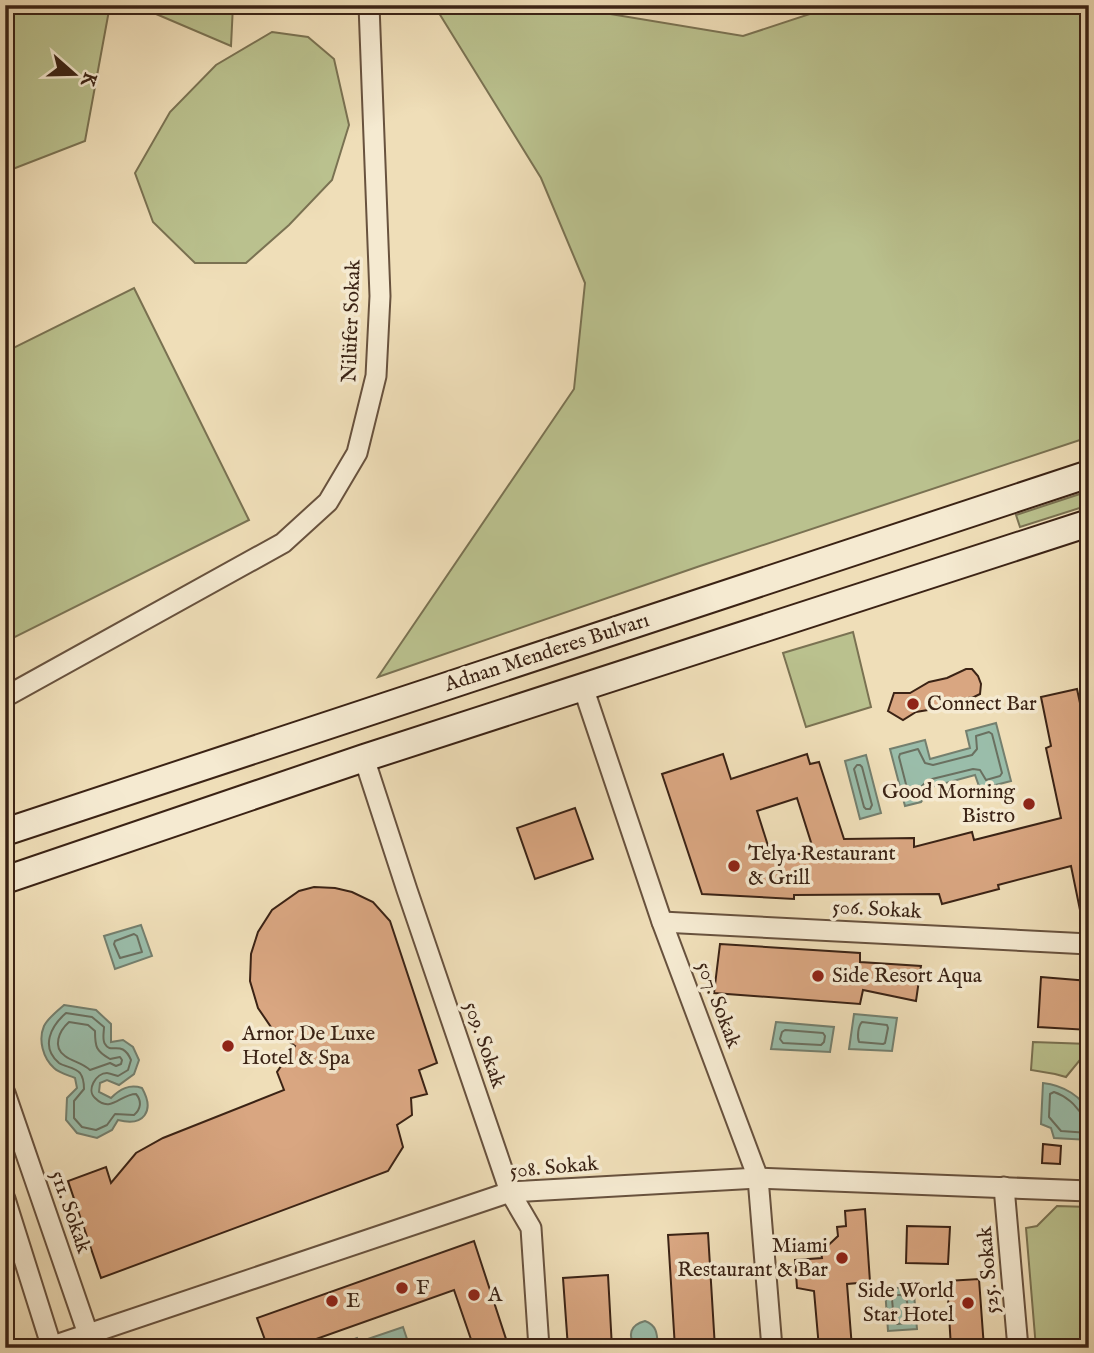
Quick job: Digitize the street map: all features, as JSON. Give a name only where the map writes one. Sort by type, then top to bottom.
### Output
[{"type":"main road","name":"Adnan Menderes Bulvarı","points":[[5,832],[1089,474]]},
{"type":"main road","name":"Adnan Menderes Bulvarı","points":[[5,880],[364,758],[1089,523]]},
{"type":"street","name":"Nilüfer Sokak","points":[[5,696],[283,543],[328,502],[358,453],[376,376],[380,296],[369,5]]},
{"type":"street","name":"507. Sokak","points":[[583,687],[662,922],[758,1178],[772,1348]]},
{"type":"street","name":"509. Sokak","points":[[364,758],[510,1192],[531,1228],[539,1348]]},
{"type":"street","name":"506. Sokak","points":[[662,922],[1089,944]]},
{"type":"street","name":"511. Sokak","points":[[5,1093],[89,1341]]},
{"type":"street","name":"508. Sokak","points":[[50,1347],[89,1341],[510,1192],[758,1178],[1089,1191]]},
{"type":"street","name":"525. Sokak","points":[[1004,1187],[1018,1348]]},
{"type":"street","points":[[5,1199],[50,1347]]},
{"type":"shaded area","points":[[5,5],[110,5],[85,141],[5,172]]},
{"type":"shaded area","points":[[135,5],[233,5],[231,46]]},
{"type":"shaded area","points":[[434,5],[556,5],[743,36],[837,5],[1089,5],[1089,437],[700,566],[378,677],[574,389],[585,283],[541,178]]},
{"type":"shaded area","points":[[272,32],[308,37],[334,59],[349,125],[332,180],[289,225],[246,263],[195,263],[153,222],[135,173],[170,112],[216,65]]},
{"type":"shaded area","points":[[134,288],[249,520],[5,642],[5,352]]},
{"type":"shaded area","points":[[1089,491],[1089,505],[1020,527],[1016,515]]},
{"type":"shaded area","points":[[853,632],[871,707],[806,727],[783,653]]},
{"type":"shaded area","points":[[1033,1042],[1089,1044],[1089,1049],[1066,1077],[1031,1070]]},
{"type":"shaded area","points":[[1057,1206],[1089,1207],[1089,1348],[1036,1348],[1026,1228],[1037,1226]]},
{"type":"water","points":[[996,723],[1011,781],[980,789],[975,775],[931,787],[921,802],[905,806],[890,749],[925,740],[930,759],[970,748],[966,731]]},
{"type":"water","points":[[866,755],[881,813],[860,819],[845,761]]},
{"type":"water","points":[[141,925],[152,956],[115,969],[104,936]]},
{"type":"water","points":[[64,1005],[96,1010],[111,1024],[111,1042],[123,1040],[133,1047],[139,1060],[134,1074],[119,1085],[107,1080],[100,1083],[99,1092],[111,1098],[125,1088],[142,1088],[147,1104],[145,1115],[135,1121],[118,1120],[112,1130],[97,1138],[77,1133],[66,1120],[67,1098],[77,1088],[75,1078],[58,1071],[50,1064],[43,1049],[42,1031],[46,1023]]},
{"type":"water","points":[[854,1014],[897,1018],[892,1051],[849,1049]]},
{"type":"water","points":[[776,1022],[834,1027],[830,1052],[771,1049]]},
{"type":"water","points":[[1043,1083],[1064,1089],[1083,1103],[1089,1116],[1089,1140],[1054,1138],[1051,1128],[1041,1124]]},
{"type":"water","points":[[907,1287],[909,1293],[914,1294],[917,1329],[888,1331],[885,1289]]},
{"type":"water","points":[[645,1321],[655,1328],[658,1348],[636,1348],[633,1343],[633,1328]]},
{"type":"water","points":[[403,1327],[410,1348],[331,1348],[357,1338],[359,1342]]},
{"type":"building","points":[[972,669],[978,676],[980,694],[952,701],[940,708],[916,712],[903,720],[888,711],[894,693],[910,693],[929,682],[947,678]]},
{"type":"building","points":[[1077,689],[1089,745],[1089,910],[1080,910],[1071,866],[998,885],[999,889],[942,904],[939,894],[794,895],[794,899],[702,894],[662,774],[723,754],[731,779],[807,754],[810,764],[819,762],[844,839],[914,838],[914,847],[972,832],[974,840],[1061,818],[1046,748],[1051,746],[1041,697]],"holes":[[[797,798],[815,855],[770,852],[757,811]]]},
{"type":"building","points":[[575,808],[593,859],[535,879],[517,828]]},
{"type":"building","name":"Arnor De Luxe Hotel & Spa","points":[[314,887],[352,892],[373,902],[390,921],[437,1063],[419,1070],[427,1094],[411,1098],[412,1115],[397,1125],[403,1147],[388,1171],[101,1278],[68,1181],[106,1167],[111,1183],[136,1153],[163,1138],[284,1090],[277,1072],[295,1046],[273,1030],[258,1008],[250,981],[251,954],[258,932],[272,910],[299,891]]},
{"type":"building","name":"Side Resort Aqua","points":[[720,944],[860,953],[860,962],[921,966],[916,1001],[863,990],[860,1004],[714,993]]},
{"type":"building","points":[[1041,977],[1089,981],[1089,1030],[1038,1027]]},
{"type":"building","points":[[1043,1144],[1061,1146],[1060,1164],[1042,1163]]},
{"type":"building","points":[[865,1209],[870,1282],[847,1284],[852,1348],[819,1348],[814,1291],[797,1288],[795,1260],[822,1258],[821,1252],[838,1236],[837,1227],[846,1226],[845,1211]]},
{"type":"building","points":[[907,1226],[950,1227],[948,1264],[906,1263]]},
{"type":"building","points":[[708,1233],[715,1348],[675,1348],[668,1235]]},
{"type":"building","points":[[474,1241],[506,1339],[474,1348],[454,1290],[291,1348],[268,1348],[257,1318]]},
{"type":"building","points":[[608,1275],[612,1348],[568,1348],[563,1278]]},
{"type":"building","points":[[979,1279],[984,1348],[951,1348],[947,1281]]},
{"type":"place","name":"Connect Bar","points":[[913,704]]},
{"type":"place","name":"Good Morning Bistro","points":[[1029,804]]},
{"type":"place","name":"Telya Restaurant & Grill","points":[[734,866]]},
{"type":"place","name":"Side Resort Aqua","points":[[818,976]]},
{"type":"place","name":"Arnor De Luxe Hotel & Spa","points":[[228,1046]]},
{"type":"place","name":"Miami Restaurant & Bar","points":[[842,1258]]},
{"type":"place","name":"F","points":[[402,1288]]},
{"type":"place","name":"A","points":[[474,1295]]},
{"type":"place","name":"E","points":[[332,1301]]},
{"type":"place","name":"Side World Star Hotel","points":[[968,1303]]}]
